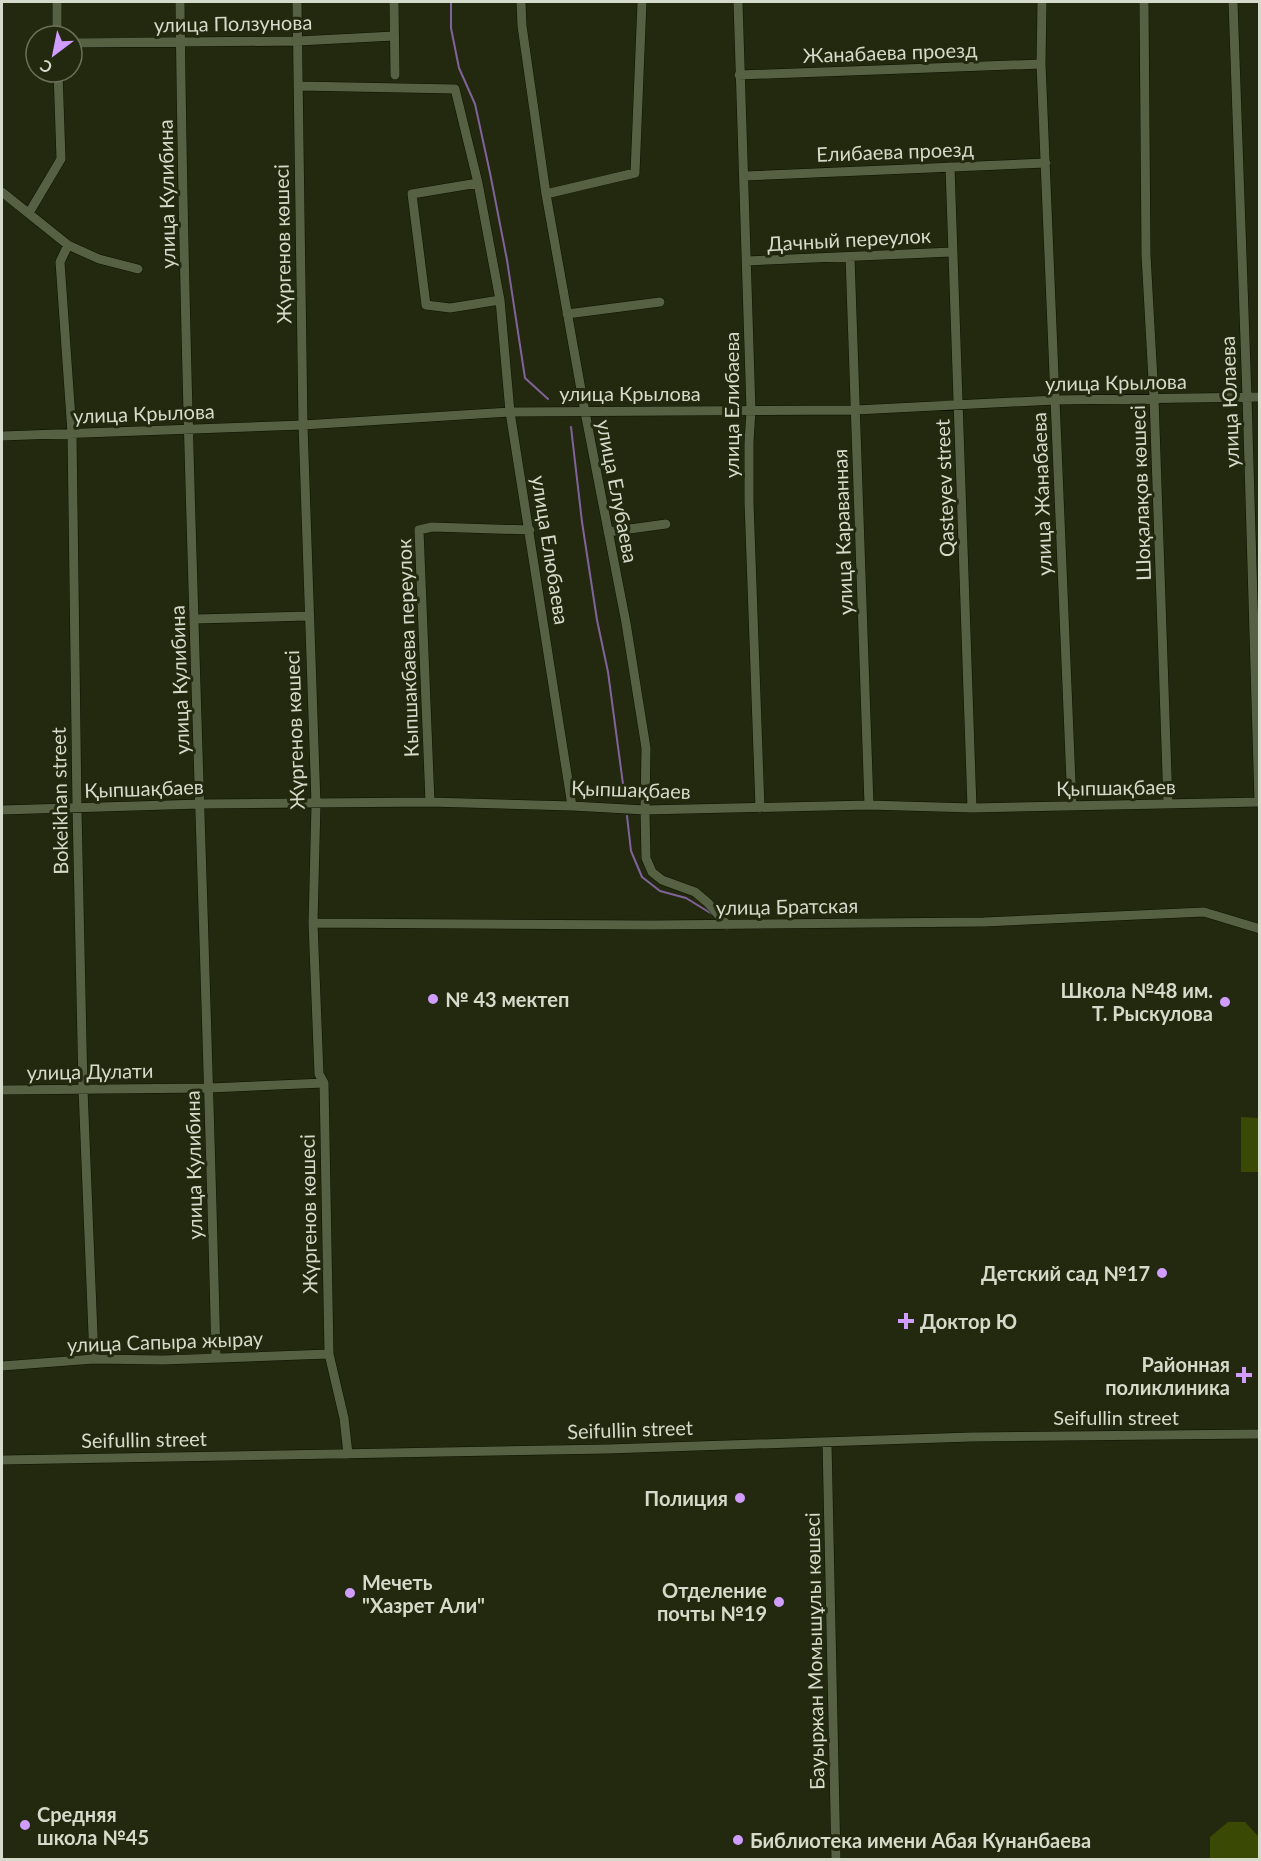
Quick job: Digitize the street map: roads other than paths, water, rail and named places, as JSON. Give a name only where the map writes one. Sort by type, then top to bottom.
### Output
[{"type":"street","points":[[57,2],[57,24]]},
{"type":"street","name":"улица Кулибина","points":[[180,2],[189,429],[210,1088],[216,1357]]},
{"type":"street","name":"Жүргенов көшесі","points":[[297,2],[303,425],[316,804],[313,923],[319,1074],[324,1083],[329,1354],[344,1418],[348,1454]]},
{"type":"street","points":[[394,2],[395,75]]},
{"type":"street","name":"улица Елубаева","points":[[520,2],[546,194],[626,623],[646,748],[646,858],[652,872],[662,880],[695,892],[727,925]]},
{"type":"street","points":[[546,194],[635,173],[642,2]]},
{"type":"street","name":"улица Елибаева","points":[[738,2],[751,410],[748,443],[749,502],[760,808]]},
{"type":"street","name":"улица Жанабаева","points":[[1042,2],[1041,64],[1072,806]]},
{"type":"street","name":"Шоқалақов көшесі","points":[[1144,2],[1146,255],[1154,398],[1168,804]]},
{"type":"street","name":"улица Юлаева","points":[[1233,2],[1259,802]]},
{"type":"street","name":"улица Ползунова","points":[[84,44],[298,41],[394,36]]},
{"type":"street","name":"Жанабаева проезд","points":[[740,75],[1041,64]]},
{"type":"street","points":[[29,213],[61,159],[58,84]]},
{"type":"street","name":"улица Елюбаева","points":[[298,86],[455,89],[478,183],[500,300],[510,412],[572,806]]},
{"type":"street","name":"Елибаева проезд","points":[[745,176],[1046,163]]},
{"type":"street","name":"Qasteyev street","points":[[950,167],[972,808]]},
{"type":"street","points":[[478,183],[412,194],[426,305],[450,308],[500,300]]},
{"type":"street","points":[[2,192],[68,245],[99,259],[138,269]]},
{"type":"street","name":"Bokeikhan street","points":[[68,245],[60,262],[72,433],[83,1089],[94,1359]]},
{"type":"street","name":"Дачный переулок","points":[[747,261],[952,252]]},
{"type":"street","name":"улица Караванная","points":[[850,257],[869,805]]},
{"type":"street","points":[[567,314],[660,302]]},
{"type":"street","name":"улица Крылова","points":[[2,436],[303,425],[510,412],[856,410],[1055,400],[1260,397]]},
{"type":"street","points":[[608,532],[666,524]]},
{"type":"street","name":"Кыпшакбаева переулок","points":[[430,802],[419,530],[432,527],[530,530]]},
{"type":"street","points":[[195,619],[308,616]]},
{"type":"street","name":"Қыпшақбаев","points":[[2,810],[201,804],[430,802],[645,810],[869,805],[972,808],[1259,802]]},
{"type":"street","name":"улица Братская","points":[[313,923],[727,925],[984,922],[1204,912],[1260,929]]},
{"type":"street","name":"улица Дулати","points":[[2,1090],[210,1088],[324,1083]]},
{"type":"street","name":"улица Сапыра жырау","points":[[2,1366],[94,1359],[163,1360],[329,1354]]},
{"type":"street","name":"Seifullin street","points":[[2,1460],[608,1449],[971,1437],[1260,1434]]},
{"type":"street","name":"Бауыржан Момышұлы көшесі","points":[[826,1442],[836,1860]]},
{"type":"waterway","points":[[451,2],[451,28],[459,68],[475,104],[490,173],[507,260],[525,378],[548,399]]},
{"type":"waterway","points":[[571,427],[582,522],[597,620],[608,672],[625,799]]},
{"type":"waterway","points":[[627,816],[631,851],[642,877],[660,891],[686,898],[712,914]]},
{"type":"place","name":"№ 43 мектеп","points":[[433,999]]},
{"type":"place","name":"Школа №48 им. Т. Рыскулова","points":[[1225,1002]]},
{"type":"place","name":"Детский сад №17","points":[[1162,1273]]},
{"type":"place","name":"Доктор Ю","points":[[906,1321]]},
{"type":"place","name":"Районная поликлиника","points":[[1244,1375]]},
{"type":"place","name":"Полиция","points":[[740,1498]]},
{"type":"place","name":"Мечеть \"Хазрет Али\"","points":[[350,1593]]},
{"type":"place","name":"Отделение почты №19","points":[[779,1602]]},
{"type":"place","name":"Средняя школа №45","points":[[25,1825]]},
{"type":"place","name":"Библиотека имени Абая Кунанбаева","points":[[738,1840]]}]
